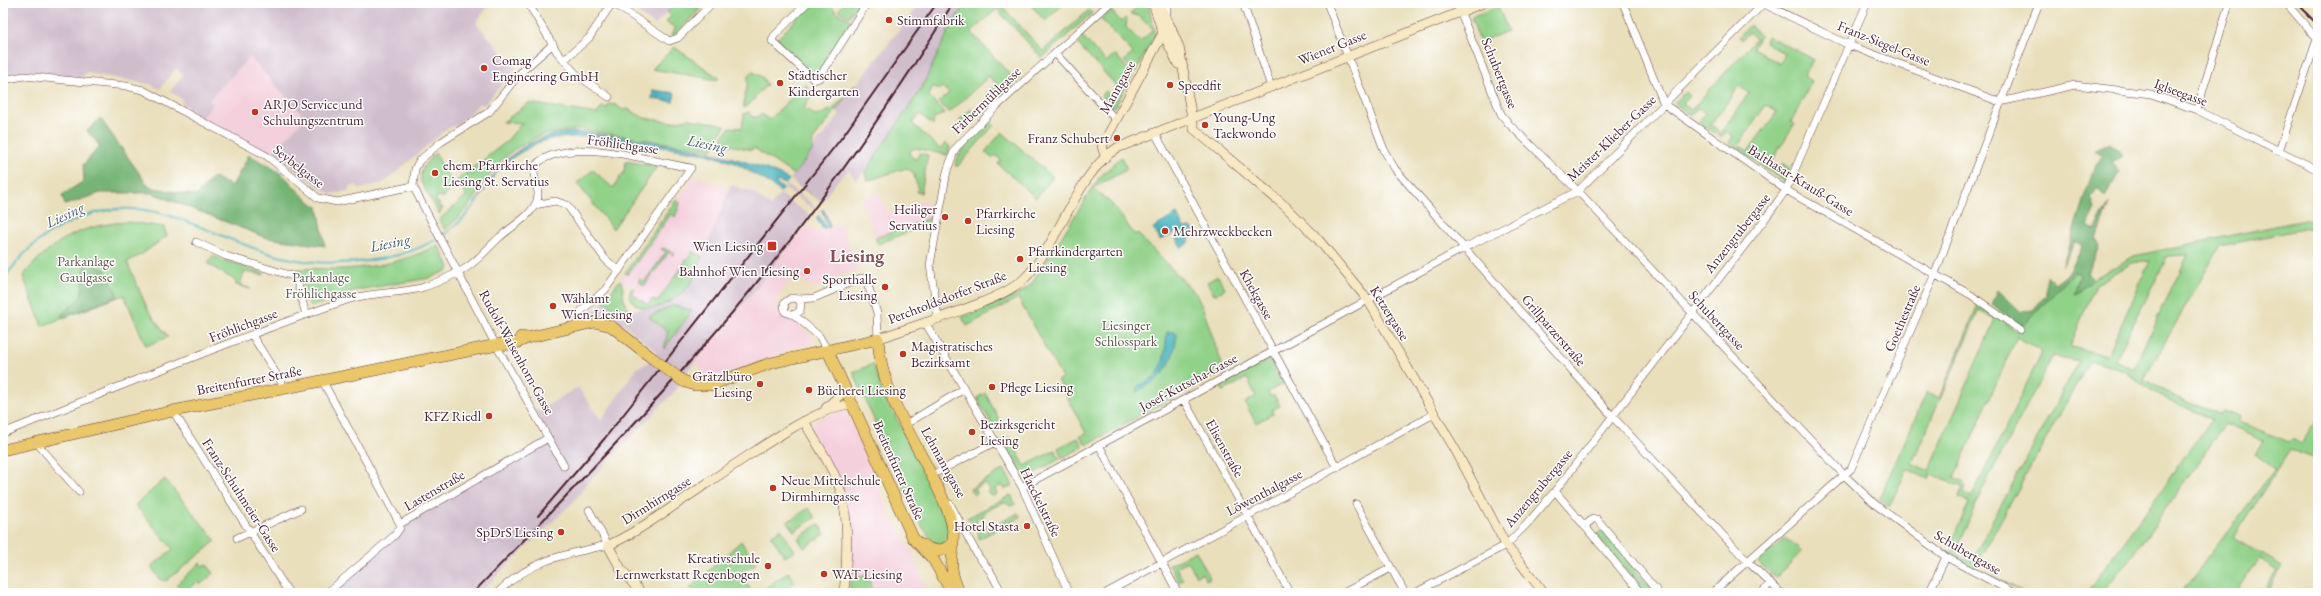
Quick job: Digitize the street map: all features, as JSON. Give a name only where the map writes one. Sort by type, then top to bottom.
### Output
[{"type":"main road","name":"Ketzergasse","points":[[1153,3],[1168,31],[1184,78],[1191,119],[1196,131],[1269,191],[1316,238],[1368,300],[1434,414],[1506,545],[1544,593]]},
{"type":"main road","name":"Ketzergasse","points":[[1160,3],[1167,18],[1168,31]]},
{"type":"main road","name":"Wiener Gasse","points":[[1191,119],[1348,56],[1459,7],[1483,3]]},
{"type":"main road","name":"Manngasse","points":[[1105,156],[1102,146],[1116,119],[1168,31]]},
{"type":"main road","name":"Perchtoldsdorfer Straße","points":[[878,339],[1006,291],[1025,278],[1094,170],[1105,156],[1124,146],[1191,119]]},
{"type":"main road","name":"Breitenfurter Straße","points":[[3,450],[173,410],[499,345],[504,341],[519,337],[527,338],[580,325],[623,334],[683,381],[695,385],[711,385],[771,363],[828,351],[854,405],[916,544],[933,559],[953,593]]},
{"type":"main road","points":[[828,351],[878,339]]},
{"type":"main road","name":"Lehmanngasse","points":[[878,339],[881,366],[906,424],[938,488]]},
{"type":"main road","points":[[822,412],[841,394],[844,384]]},
{"type":"main road","points":[[822,412],[844,404],[854,405]]},
{"type":"main road","name":"Dirmhirngasse","points":[[608,544],[804,421],[822,412]]},
{"type":"main road","points":[[804,421],[835,475],[844,500],[846,534],[844,593]]},
{"type":"main road","points":[[938,488],[953,527],[951,574],[960,593]]},
{"type":"main road","points":[[907,526],[919,541],[929,549],[941,550],[952,542]]},
{"type":"main road","points":[[608,544],[621,569],[641,593]]},
{"type":"street","points":[[528,3],[557,52],[576,75],[609,97]]},
{"type":"street","points":[[564,60],[589,38],[612,3],[669,41],[678,38],[712,3]]},
{"type":"street","points":[[806,3],[774,36],[772,41],[812,80],[816,80],[867,3]]},
{"type":"street","name":"Färbermühlgasse","points":[[938,317],[930,265],[951,157],[964,138],[1110,3]]},
{"type":"street","name":"Ketzergasse","points":[[1166,3],[1167,18]]},
{"type":"street","points":[[1243,3],[1271,87]]},
{"type":"street","name":"Grillparzerstraße","points":[[1327,3],[1390,162],[1613,417],[1747,561],[1781,593]]},
{"type":"street","points":[[1623,3],[1664,104]]},
{"type":"street","name":"Anzengrubergasse","points":[[1415,593],[1506,545],[1527,524],[1555,491],[1613,417],[1786,190],[1867,3]]},
{"type":"street","name":"Goethestraße","points":[[1712,593],[1845,476],[1851,469],[1934,276],[2039,3]]},
{"type":"street","points":[[2197,110],[2229,3]]},
{"type":"street","points":[[2279,151],[2317,40],[2286,3]]},
{"type":"street","name":"Meister-Klieber-Gasse","points":[[1368,300],[1464,248],[1578,191],[1762,4]]},
{"type":"street","name":"Franz-Siegel-Gasse","points":[[1762,4],[1849,45],[2000,102]]},
{"type":"street","name":"Schubertgasse","points":[[1459,7],[1504,119],[1578,191],[1845,476],[1876,505],[1946,558],[2014,593]]},
{"type":"street","points":[[413,186],[415,169],[419,161],[441,142],[489,112],[519,74],[553,44]]},
{"type":"street","points":[[1055,53],[1116,119]]},
{"type":"street","name":"Seybelgasse","points":[[3,80],[24,76],[126,86],[143,90],[267,156],[318,198],[327,201],[337,202],[413,186]]},
{"type":"street","name":"Iglseegasse","points":[[2000,102],[2075,85],[2151,94],[2197,110],[2318,170]]},
{"type":"street","name":"Balthasar-Krauß-Gasse","points":[[1664,104],[1786,190],[1934,276],[1971,295],[2020,330]]},
{"type":"street","name":"Khekgasse","points":[[1155,133],[1337,468]]},
{"type":"street","name":"Fröhlichgasse","points":[[3,433],[252,335],[350,299],[422,288],[458,273],[468,267],[500,236],[515,226],[535,205],[538,193],[534,175],[535,166],[541,160],[560,153],[600,151],[691,168],[619,271]]},
{"type":"street","name":"Rudolf-Waisenhorn-Gasse","points":[[413,186],[448,251],[458,273],[499,345],[564,466]]},
{"type":"street","points":[[535,205],[555,201],[567,205],[605,259],[619,271],[602,294],[581,311],[580,325]]},
{"type":"street","points":[[196,242],[226,256],[296,277],[306,315]]},
{"type":"street","points":[[799,299],[814,298],[864,278],[867,281],[877,313],[878,339]]},
{"type":"street","name":"Josef-Kutscha-Gasse","points":[[1022,487],[1368,300]]},
{"type":"street","points":[[794,315],[819,336],[828,351]]},
{"type":"street","name":"Haeckelstraße","points":[[925,322],[1022,487],[1069,593]]},
{"type":"street","points":[[252,335],[285,388]]},
{"type":"street","points":[[322,380],[400,524]]},
{"type":"street","points":[[906,424],[964,389]]},
{"type":"street","name":"Elisenstraße","points":[[1184,400],[1290,593]]},
{"type":"street","name":"Franz-Schuhmeier-Gasse","points":[[173,410],[289,593]]},
{"type":"street","name":"Löwenthalgasse","points":[[1106,593],[1434,414]]},
{"type":"street","name":"Lastenstraße","points":[[327,593],[395,535],[400,528],[400,524],[548,438]]},
{"type":"street","points":[[36,442],[79,492]]},
{"type":"street","points":[[932,475],[995,442]]},
{"type":"street","points":[[1099,445],[1178,593]]},
{"type":"street","name":"Lehmanngasse","points":[[938,488],[978,556],[990,571],[1002,593]]},
{"type":"street","points":[[1555,491],[1641,593]]},
{"type":"street","points":[[1356,504],[1405,593]]},
{"type":"street","points":[[237,538],[301,509]]},
{"type":"street","points":[[589,510],[608,544]]},
{"type":"street","points":[[1584,526],[1593,519],[1597,519],[1657,591],[1656,593]]},
{"type":"street","name":"Dirmhirngasse","points":[[497,593],[526,569],[557,556],[608,544]]},
{"type":"street","points":[[1929,593],[1946,558]]},
{"type":"street","points":[[1344,593],[1391,568]]},
{"type":"street","points":[[1762,593],[1770,583]]},
{"type":"shaded area","points":[[12,3],[490,3],[476,23],[516,68],[484,105],[480,103],[460,123],[445,130],[385,182],[360,189],[356,185],[350,187],[348,191],[331,194],[299,173],[274,151],[305,118],[250,57],[209,100],[213,104],[202,117],[181,103],[183,100],[170,91],[183,75],[176,68],[160,89],[150,84],[86,73],[81,78],[31,71],[3,74],[3,11]]},
{"type":"shaded area","points":[[625,3],[675,3],[655,25]]},
{"type":"shaded area","points":[[920,3],[965,3],[950,28],[921,89],[876,156],[856,181],[849,170],[837,181],[757,288],[695,361],[676,390],[588,482],[573,502],[479,593],[327,593],[402,524],[548,438],[533,410],[540,410],[578,387],[601,420],[637,368],[646,364],[657,352],[622,323],[590,315],[590,313],[604,301],[612,308],[623,311],[659,307],[693,280],[731,185],[752,192],[771,206],[820,138],[822,138],[840,114],[836,111]]},
{"type":"shaded area","points":[[250,57],[305,118],[267,156],[199,121],[213,104],[209,100]]},
{"type":"shaded area","points":[[695,176],[729,189],[702,256],[692,252],[656,302],[648,305],[631,293],[634,289],[620,280]]},
{"type":"shaded area","points":[[880,193],[888,214],[919,202],[936,205],[933,217],[875,238],[862,199]]},
{"type":"shaded area","points":[[838,225],[845,232],[858,270],[826,281],[819,287],[812,287],[794,274],[776,300],[778,309],[813,337],[812,343],[716,377],[711,377],[703,371],[695,361],[757,288],[803,229],[810,227],[816,231]]},
{"type":"shaded area","points":[[844,408],[859,436],[890,515],[911,550],[927,593],[882,593],[880,588],[873,591],[866,575],[850,580],[844,499],[808,425]]},
{"type":"green space","points":[[675,3],[690,3],[696,9],[701,3],[706,3],[675,35],[671,35],[676,28],[666,22],[671,16],[667,12]]},
{"type":"green space","points":[[812,3],[828,3],[838,13],[852,21],[817,76],[813,76],[778,43],[778,38]]},
{"type":"green space","points":[[845,3],[863,3],[857,12],[853,10],[849,17],[838,10]]},
{"type":"green space","points":[[965,3],[999,3],[1043,51],[1089,10],[1092,13],[1042,58],[997,9],[971,32],[1015,80],[1019,76],[1020,78],[994,101],[987,94],[997,85],[989,76],[949,113],[939,102],[949,93],[942,87],[938,90],[933,86],[929,96],[945,114],[934,118],[933,125],[920,114],[912,123],[940,149],[946,143],[950,147],[947,155],[915,148],[910,151],[910,156],[916,159],[920,153],[928,155],[921,193],[916,192],[918,189],[913,172],[906,168],[867,181],[865,172],[921,89],[950,28]]},
{"type":"green space","points":[[1029,3],[1065,3],[1045,21]]},
{"type":"green space","points":[[1140,3],[1148,3],[1155,34],[1135,73],[1124,61],[1133,53],[1101,19],[1111,10],[1121,22],[1125,18],[1127,20],[1126,27],[1140,42],[1153,30],[1139,16],[1130,14]]},
{"type":"green space","points":[[1498,6],[1508,31],[1480,42],[1471,17]]},
{"type":"green space","points":[[1750,25],[1760,36],[1753,48],[1780,64],[1785,54],[1765,42],[1768,36],[1813,59],[1805,76],[1812,81],[1791,122],[1794,124],[1769,166],[1778,171],[1783,163],[1790,168],[1785,182],[1738,149],[1740,146],[1748,151],[1777,112],[1766,105],[1736,148],[1729,143],[1733,136],[1726,131],[1721,137],[1718,136],[1749,93],[1739,86],[1711,125],[1719,131],[1716,134],[1699,122],[1705,113],[1697,108],[1691,116],[1674,103],[1685,92],[1690,96],[1683,104],[1691,110],[1756,39],[1749,32],[1742,40],[1739,37]]},
{"type":"green space","points":[[1082,36],[1106,62],[1115,54],[1133,75],[1115,107],[1112,107],[1101,95],[1106,91],[1114,100],[1122,92],[1076,42]]},
{"type":"green space","points":[[674,47],[719,78],[717,80],[652,69]]},
{"type":"green space","points":[[752,71],[763,78],[767,85],[755,96],[755,99],[744,108],[747,78]]},
{"type":"green space","points":[[857,83],[813,140],[812,151],[794,175],[754,148],[752,150],[720,143],[717,145],[730,127],[742,128],[744,114],[749,112],[752,117],[758,117],[762,114],[769,120],[805,84],[809,88],[807,91],[813,94],[804,108],[816,116],[833,109]]},
{"type":"green space","points":[[529,103],[597,114],[602,107],[606,109],[609,104],[616,105],[623,110],[628,109],[644,118],[672,122],[688,119],[721,124],[725,126],[716,139],[712,150],[578,129],[542,135],[514,149],[496,166],[466,210],[445,230],[439,220],[466,196],[457,180],[506,142],[522,123],[503,122]]},
{"type":"green space","points":[[971,109],[978,116],[965,127],[959,120]]},
{"type":"green space","points":[[100,118],[149,187],[196,196],[213,177],[232,186],[249,155],[268,165],[285,177],[304,197],[318,207],[325,246],[267,238],[152,193],[100,193],[65,205],[62,195],[84,181],[83,165],[100,146],[87,131]]},
{"type":"green space","points":[[989,120],[994,125],[957,167],[955,165],[965,146]]},
{"type":"green space","points":[[1002,132],[1053,177],[1036,198],[998,164],[1001,160],[995,155],[992,158],[985,152]]},
{"type":"green space","points":[[2110,143],[2123,155],[2112,163],[2119,173],[2105,197],[2097,188],[2091,198],[2095,209],[2088,226],[2094,230],[2109,203],[2096,239],[2100,247],[2087,273],[2093,279],[2074,294],[2080,274],[2075,272],[2021,327],[1992,305],[1998,290],[2021,312],[2033,310],[2046,295],[2046,275],[2055,284],[2069,273],[2083,245],[2075,241],[2062,267],[2092,173],[2102,156],[2094,151]]},
{"type":"green space","points":[[435,153],[453,185],[444,197],[437,196],[436,202],[439,203],[439,207],[443,208],[439,214],[421,182],[422,169]]},
{"type":"green space","name":"Liesinger Schlosspark","points":[[1121,157],[1127,169],[1093,188],[1112,204],[1135,235],[1137,233],[1196,294],[1203,309],[1224,370],[1086,445],[1080,436],[1086,433],[1058,380],[1062,378],[1018,298],[967,326],[962,317],[1017,295],[1031,285],[1099,178]]},
{"type":"green space","points":[[626,161],[657,167],[613,229],[577,183],[593,170],[613,188],[624,172]]},
{"type":"green space","points":[[676,200],[680,203],[675,217],[671,214],[628,274],[625,273]]},
{"type":"green space","points":[[933,217],[932,227],[920,227],[878,244],[875,238]]},
{"type":"green space","points":[[2318,217],[2318,226],[2220,246],[2144,379],[2171,395],[2220,414],[2223,411],[2240,417],[2239,422],[2289,442],[2292,439],[2301,444],[2318,419],[2318,458],[2290,450],[2233,537],[2282,566],[2266,593],[2262,593],[2277,570],[2259,558],[2236,593],[2181,593],[2275,469],[2255,454],[2264,441],[2225,424],[2141,544],[2103,593],[2086,593],[2136,526],[2211,419],[2158,395],[2124,371],[2090,360],[1975,567],[2025,593],[1949,556],[1954,546],[1950,544],[1969,503],[1959,497],[1962,487],[1930,474],[1928,479],[1907,469],[1889,507],[1879,499],[1927,392],[1939,398],[1979,303],[2017,331],[2075,272],[2080,274],[2075,294],[2093,279],[2134,256]],"holes":[[[2188,255],[2133,369],[2115,360],[2168,256]],[[2150,260],[2108,355],[2070,347],[2095,285],[2132,263]],[[1979,310],[1995,319],[1929,471],[1912,463]],[[2017,337],[2042,352],[1971,498],[1963,493],[1965,487],[1963,482],[1954,477]],[[2053,356],[2079,361],[1971,561],[1955,552],[1983,488]]]},
{"type":"green space","name":"Parkanlage Gaulgasse","points":[[128,222],[164,227],[167,236],[142,254],[127,262],[148,310],[168,337],[146,346],[124,295],[42,326],[23,276],[45,253],[56,244],[69,237],[96,226]]},
{"type":"green space","name":"Parkanlage Fröhlichgasse","points":[[438,245],[449,267],[448,270],[430,278],[357,290],[310,307],[300,275],[286,271],[365,267],[390,263],[426,251]]},
{"type":"green space","points":[[663,248],[675,253],[673,255],[669,252],[644,286],[638,281],[640,279],[644,282],[666,252],[661,249]]},
{"type":"green space","points":[[692,252],[702,256],[696,274],[688,287],[674,299],[665,304],[648,308],[639,306],[632,301],[629,294],[632,288],[634,289],[631,293],[648,305],[652,299],[657,302]]},
{"type":"green space","points":[[212,256],[264,273],[264,275],[244,272],[240,285],[251,289],[236,285],[236,281],[208,264]]},
{"type":"green space","points":[[86,262],[105,270],[118,296],[60,319],[63,313],[81,297]]},
{"type":"green space","points":[[1218,276],[1225,289],[1214,295],[1207,282]]},
{"type":"green space","points":[[620,280],[623,285],[624,301],[630,311],[616,309],[604,301]]},
{"type":"green space","points":[[673,305],[692,311],[664,349],[668,332],[649,317]]},
{"type":"green space","points":[[1269,360],[1284,383],[1268,392],[1271,397],[1274,395],[1280,406],[1272,410],[1273,414],[1256,423],[1245,403],[1256,396],[1247,378],[1223,391],[1220,386]]},
{"type":"green space","points":[[873,364],[888,406],[893,412],[945,512],[949,535],[942,544],[933,542],[919,522],[853,372]]},
{"type":"green space","points":[[985,393],[1000,421],[993,426],[977,398]]},
{"type":"green space","points":[[1009,437],[1025,466],[1055,450],[1060,459],[1025,478],[1002,440]]},
{"type":"green space","points":[[1078,438],[1083,447],[1062,458],[1058,448]]},
{"type":"green space","points":[[1004,469],[1013,485],[1005,489],[1002,485],[995,489],[997,494],[993,496],[988,493],[990,490],[985,483],[975,488],[977,493],[974,495],[970,489]]},
{"type":"green space","points":[[165,479],[216,541],[166,581],[160,579],[151,567],[173,549],[135,505]]},
{"type":"green space","points":[[1011,495],[1015,504],[1011,506],[1004,502],[985,512],[982,519],[980,516],[976,518],[978,522],[974,524],[967,518]]},
{"type":"green space","points":[[809,508],[815,518],[794,531],[787,522]]},
{"type":"green space","points":[[1018,513],[1020,517],[979,539],[978,531],[981,529],[984,533],[988,531],[986,526],[994,521],[996,525]]},
{"type":"green space","points":[[819,524],[825,534],[804,548],[798,538]]},
{"type":"green space","points":[[781,529],[795,551],[785,557],[771,536]]},
{"type":"green space","points":[[1602,530],[1652,590],[1649,593],[1645,593],[1596,535]]},
{"type":"green space","points":[[1785,538],[1802,551],[1776,578],[1758,562]]},
{"type":"green space","points":[[741,541],[756,564],[738,575],[742,581],[745,580],[750,589],[743,593],[697,593],[690,588]]},
{"type":"green space","points":[[1196,551],[1210,578],[1206,580],[1202,573],[1196,576],[1188,561],[1176,567],[1183,580],[1179,582],[1169,565]]},
{"type":"green space","points":[[200,563],[203,566],[206,564],[214,573],[201,584],[198,581],[183,593],[176,585]]},
{"type":"green space","points":[[788,572],[795,582],[779,593],[772,593],[767,587]]},
{"type":"green space","points":[[867,575],[873,590],[880,588],[882,593],[850,593],[850,580]]},
{"type":"water","points":[[653,90],[675,93],[673,102],[652,99]]},
{"type":"water","points":[[572,132],[591,133],[689,148],[728,157],[764,168],[796,184],[819,203],[830,227],[828,228],[821,210],[800,192],[787,184],[775,181],[818,215],[826,228],[823,229],[816,218],[766,181],[735,163],[707,154],[591,136],[555,138],[537,143],[513,157],[495,175],[478,200],[495,173],[515,152],[540,139]]},
{"type":"water","name":"Mehrzweckbecken","points":[[1177,214],[1184,228],[1192,228],[1197,235],[1190,238],[1188,243],[1182,248],[1176,239],[1180,234],[1180,230],[1160,240],[1153,228]]},
{"type":"water","points":[[1167,332],[1174,332],[1177,334],[1170,363],[1166,370],[1154,382],[1136,392],[1137,387],[1151,379],[1160,370],[1164,358]]},
{"type":"pier","points":[[790,179],[818,200],[824,207],[820,212],[810,202],[786,185]]},
{"type":"pier","points":[[784,188],[818,212],[819,214],[815,219],[780,194]]},
{"type":"waterway","name":"Liesing","points":[[3,281],[16,263],[32,247],[49,234],[69,222],[89,214],[111,210],[133,209],[156,212],[172,216],[247,246],[278,256],[323,263],[338,263],[369,261],[398,255],[422,247],[444,234],[463,219],[478,199]]},
{"type":"railway","points":[[538,516],[605,438],[843,136],[937,3]]},
{"type":"railway","points":[[473,593],[639,418],[729,317],[764,274],[798,231],[862,142],[894,96],[953,3]]},
{"type":"railway","points":[[2296,3],[2318,25]]},
{"type":"place","name":"Stimmfabrik","points":[[889,20]]},
{"type":"place","name":"Comag Engineering GmbH","points":[[484,68]]},
{"type":"place","name":"Städtischer Kindergarten","points":[[780,83]]},
{"type":"place","name":"Speedfit","points":[[1170,85]]},
{"type":"place","name":"ARJO Service und Schulungszentrum","points":[[255,112]]},
{"type":"place","name":"Young-Ung Taekwondo","points":[[1205,125]]},
{"type":"place","name":"Franz Schubert","points":[[1117,138]]},
{"type":"place","name":"ehem. Pfarrkirche Liesing St. Servatius","points":[[435,173]]},
{"type":"place","name":"Heiliger Servatius","points":[[945,217]]},
{"type":"place","name":"Pfarrkirche Liesing","points":[[968,221]]},
{"type":"place","name":"Mehrzweckbecken","points":[[1165,231]]},
{"type":"place","name":"Wien Liesing","points":[[772,246]]},
{"type":"place","name":"Pfarrkindergarten Liesing","points":[[1020,259]]},
{"type":"place","name":"Bahnhof Wien Liesing","points":[[807,271]]},
{"type":"place","name":"Sporthalle Liesing","points":[[885,287]]},
{"type":"place","name":"Wählamt Wien-Liesing","points":[[553,306]]},
{"type":"place","name":"Magistratisches Bezirksamt","points":[[903,354]]},
{"type":"place","name":"Grätzlbüro Liesing","points":[[760,384]]},
{"type":"place","name":"Pflege Liesing","points":[[992,387]]},
{"type":"place","name":"Bücherei Liesing","points":[[809,390]]},
{"type":"place","name":"KFZ Riedl","points":[[489,416]]},
{"type":"place","name":"Bezirksgericht Liesing","points":[[972,432]]},
{"type":"place","name":"Neue Mittelschule Dirmhirngasse","points":[[773,488]]},
{"type":"place","name":"Hotel Stasta","points":[[1027,526]]},
{"type":"place","name":"SpDrS Liesing","points":[[561,532]]},
{"type":"place","name":"Kreativschule Lernwerkstatt Regenbogen","points":[[768,566]]},
{"type":"place","name":"WAT Liesing","points":[[824,574]]},
{"type":"district","name":"Liesing","points":[[857,256]]}]
